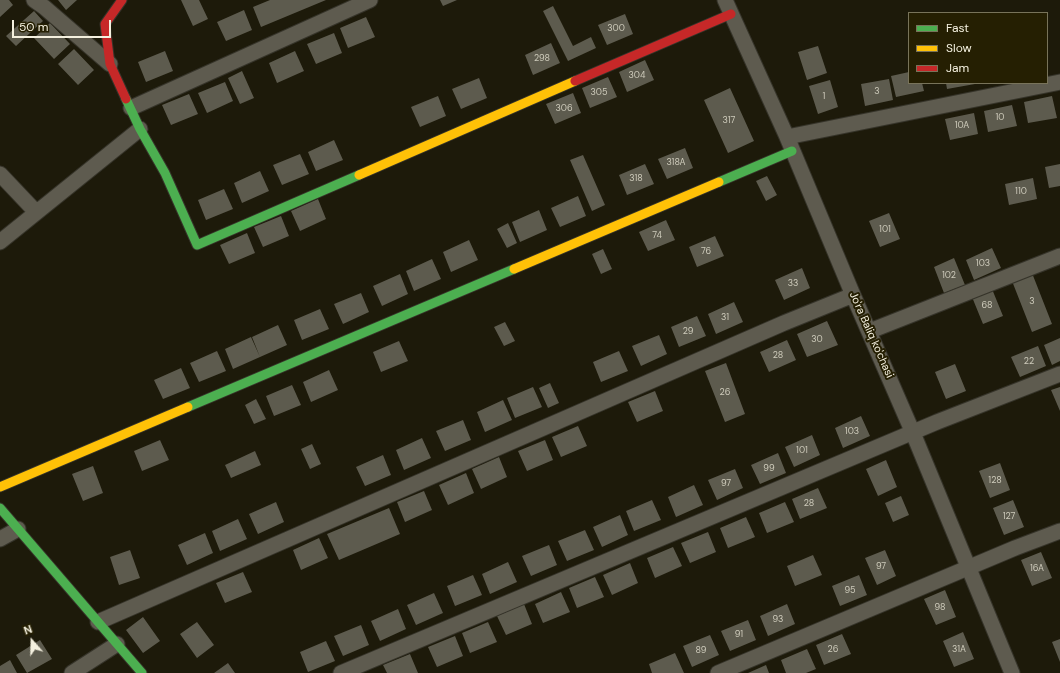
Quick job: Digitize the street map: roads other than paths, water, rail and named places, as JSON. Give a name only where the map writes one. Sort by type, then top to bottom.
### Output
[{"type":"street","points":[[34,0],[44,6],[110,64]]},
{"type":"street","points":[[122,0],[105,24],[110,64],[140,129],[165,173],[197,245],[731,14]]},
{"type":"street","points":[[131,108],[370,0]]},
{"type":"street","name":"Jo'ra Baliq ko'chasi","points":[[725,0],[787,137],[853,295],[870,331],[1012,673]]},
{"type":"street","points":[[787,137],[1060,82]]},
{"type":"street","points":[[0,242],[140,129]]},
{"type":"street","points":[[0,487],[792,151]]},
{"type":"street","points":[[0,174],[36,212]]},
{"type":"street","points":[[870,331],[1060,256]]},
{"type":"street","points":[[98,622],[784,323],[853,295]]},
{"type":"street","points":[[340,673],[944,419],[1060,374]]},
{"type":"street","points":[[0,508],[142,673]]},
{"type":"street","points":[[0,539],[18,528]]},
{"type":"street","points":[[718,673],[1060,531]]},
{"type":"street","points":[[72,673],[117,644]]}]
